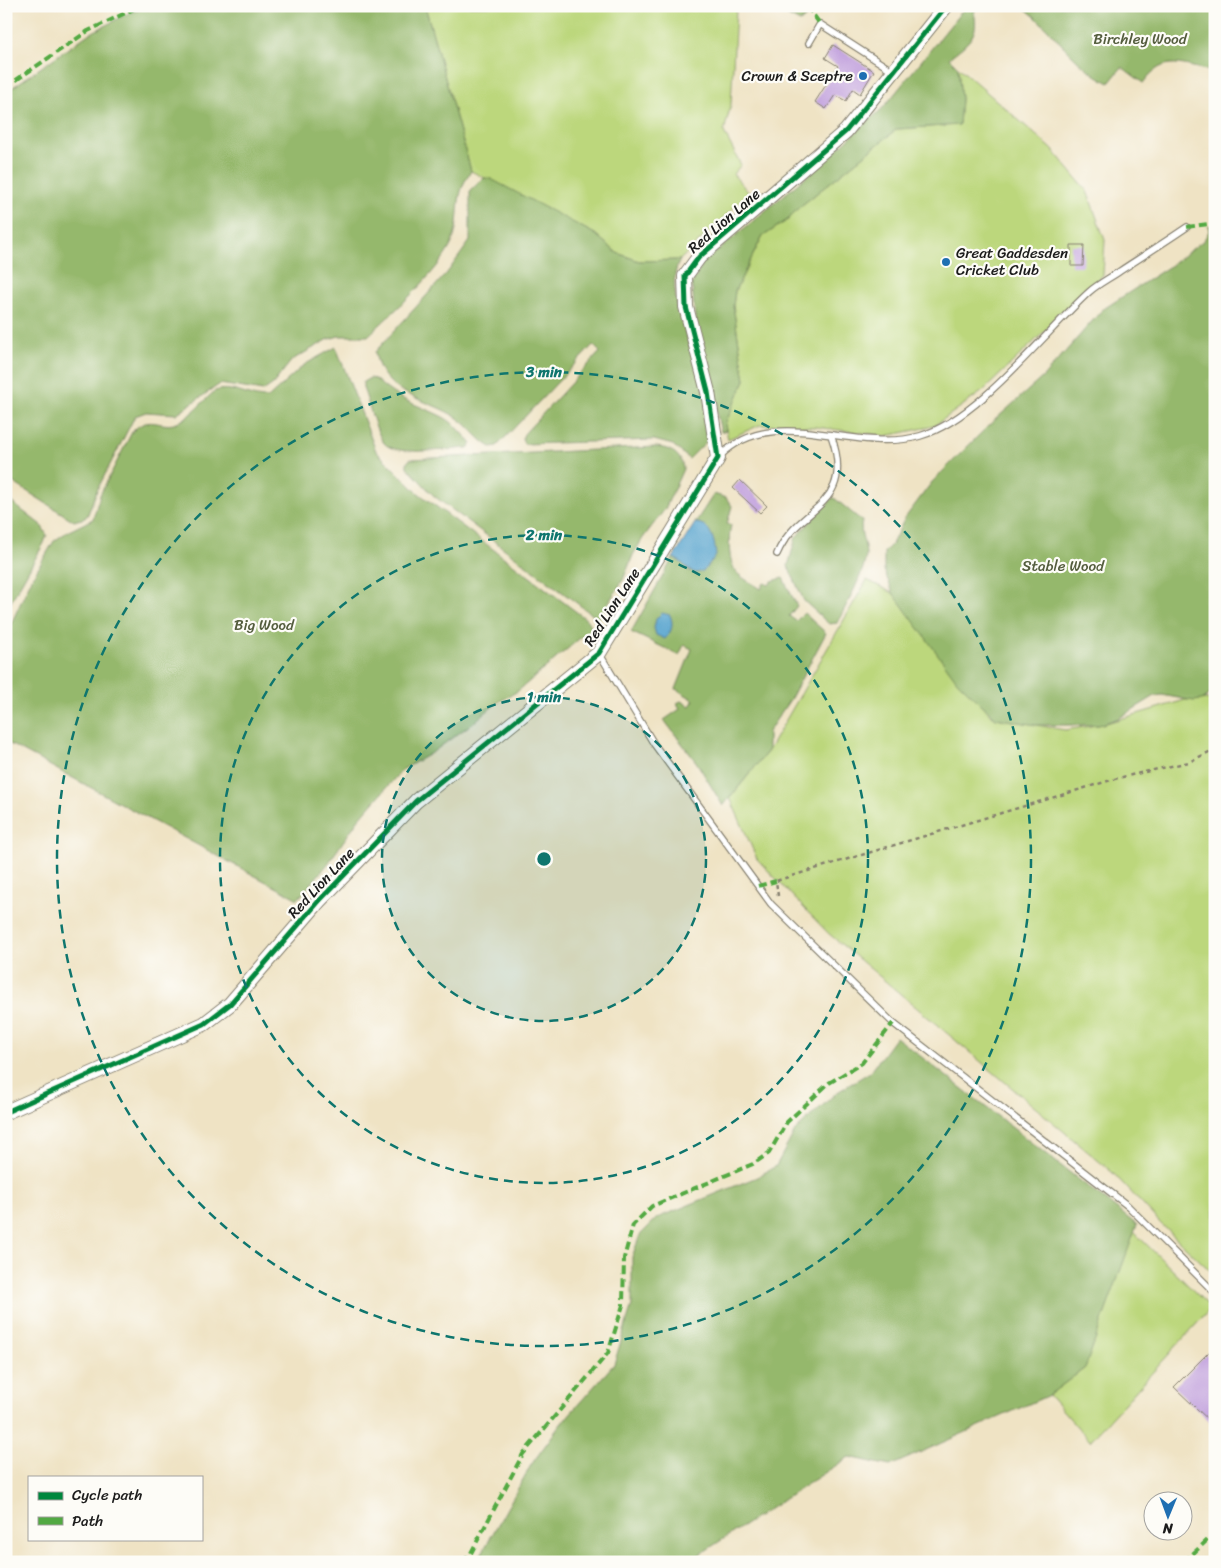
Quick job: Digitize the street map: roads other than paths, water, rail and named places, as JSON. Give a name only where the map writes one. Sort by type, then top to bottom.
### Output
[{"type":"street","name":"Red Lion Lane","points":[[6,1112],[204,1024],[230,1004],[319,901],[416,801],[599,653],[718,458],[708,392],[686,307],[685,276],[698,257],[846,131],[946,6]]},
{"type":"lane","points":[[809,43],[820,24],[895,72]]},
{"type":"lane","points":[[718,458],[732,445],[756,433],[775,431],[889,441],[919,436],[947,426],[993,389],[1091,290],[1187,227]]},
{"type":"lane","points":[[777,554],[785,537],[825,501],[832,488],[838,458],[831,435]]},
{"type":"lane","points":[[599,653],[654,744],[771,904],[893,1023],[1128,1206],[1215,1293]]},
{"type":"water","points":[[695,523],[705,526],[709,530],[715,545],[716,556],[703,571],[696,573],[673,558]]},
{"type":"water","points":[[662,613],[670,615],[672,622],[671,631],[665,639],[656,635],[654,628],[656,619]]},
{"type":"place","name":"Crown & Sceptre","points":[[863,76]]},
{"type":"place","name":"Great Gaddesden Cricket Club","points":[[946,262]]},
{"type":"park label","name":"Birchley Wood","points":[[1140,39]]},
{"type":"park label","name":"Stable Wood","points":[[1063,566]]},
{"type":"park label","name":"Big Wood","points":[[264,625]]}]
